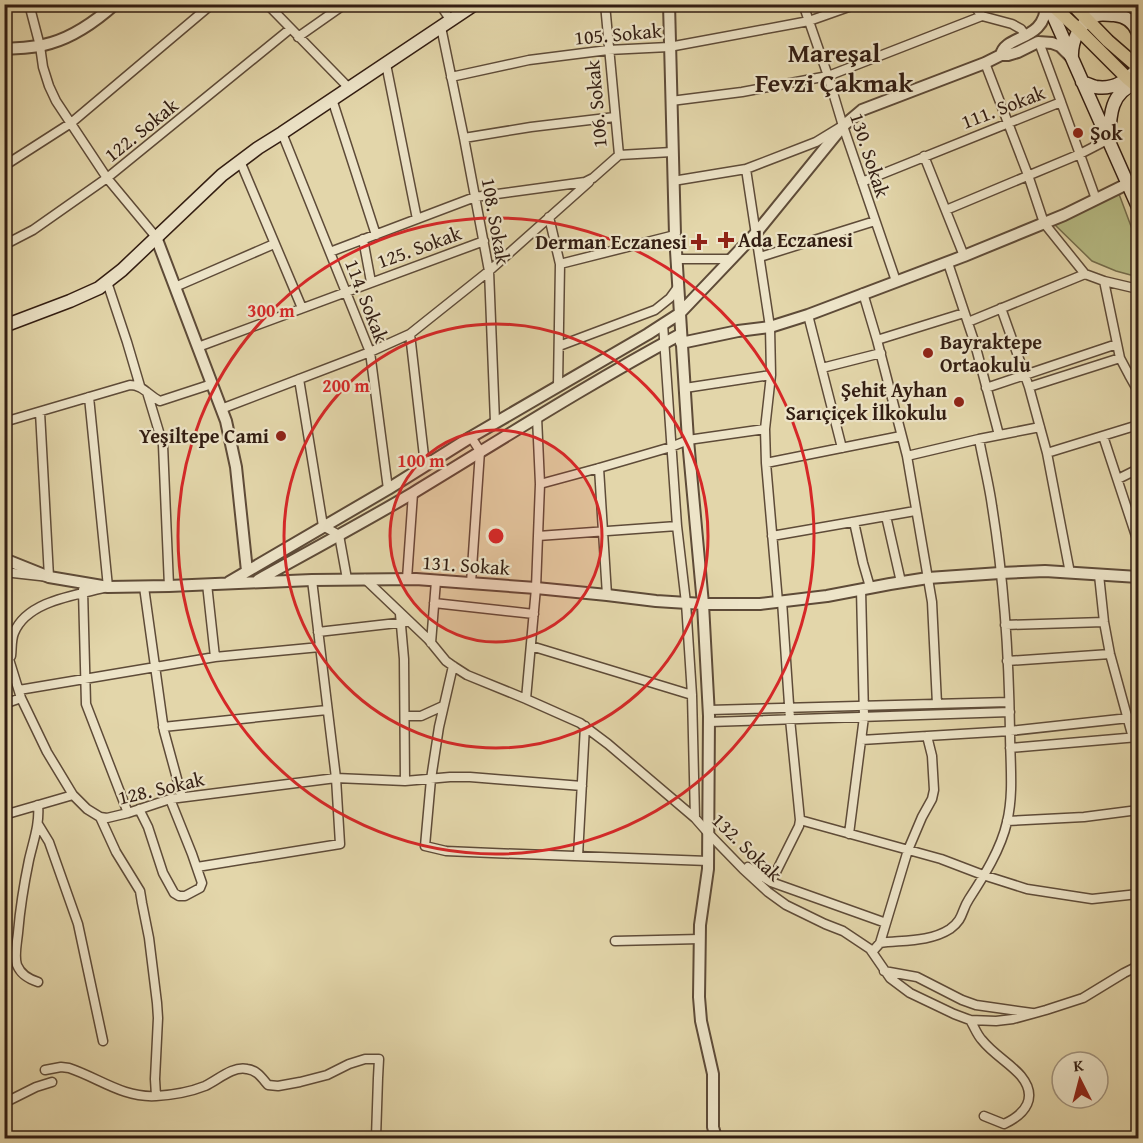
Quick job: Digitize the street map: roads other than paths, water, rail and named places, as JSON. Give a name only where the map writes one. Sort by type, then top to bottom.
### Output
[{"type":"main road","points":[[4,326],[99,288],[122,270],[222,175],[240,161],[475,4]]},
{"type":"main road","points":[[1048,4],[1108,41],[1138,67],[1127,87],[1115,100],[1109,134]]},
{"type":"main road","points":[[1048,4],[1082,82],[1109,134],[1138,207]]},
{"type":"main road","points":[[1073,4],[1084,25],[1129,83]]},
{"type":"main road","points":[[1073,4],[1086,9],[1108,8],[1115,4]]},
{"type":"main road","points":[[1122,16],[1130,4]]},
{"type":"main road","points":[[1071,58],[1071,47],[1084,25],[1097,14],[1122,16],[1137,26]]},
{"type":"main road","points":[[1082,82],[1096,87],[1129,83]]},
{"type":"main road","points":[[1109,134],[1103,110],[1109,93],[1129,83]]},
{"type":"street","points":[[29,4],[43,67],[56,101],[107,178],[156,237],[213,384],[236,467],[247,571]]},
{"type":"street","points":[[4,49],[51,44],[85,27],[115,4]]},
{"type":"street","points":[[4,154],[6,165],[71,123],[212,4]]},
{"type":"street","points":[[267,4],[349,88]]},
{"type":"street","points":[[298,37],[345,4]]},
{"type":"street","points":[[440,4],[446,24]]},
{"type":"street","name":"106. Sokak","points":[[330,252],[476,197],[585,182],[593,178],[619,155],[604,4]]},
{"type":"street","points":[[669,4],[679,314],[703,604],[709,716],[708,861],[700,939],[701,1021],[713,1074],[713,1127],[717,1138]]},
{"type":"street","name":"130. Sokak","points":[[803,4],[896,281]]},
{"type":"street","name":"105. Sokak","points":[[451,77],[529,60],[608,50],[669,47],[809,21],[857,4]]},
{"type":"street","points":[[973,4],[982,16]]},
{"type":"street","points":[[1001,55],[1001,51],[1007,45],[1038,28],[1048,4]]},
{"type":"street","points":[[671,101],[742,92],[828,76],[982,16],[1012,24],[1021,29],[1026,36]]},
{"type":"street","name":"108. Sokak","points":[[446,24],[451,77],[489,270],[495,422]]},
{"type":"street","name":"122. Sokak","points":[[4,245],[33,230],[107,178],[290,29]]},
{"type":"street","points":[[673,181],[746,169],[816,142],[843,126],[862,110],[1001,55],[1013,54],[1038,42],[1060,46],[1071,58]]},
{"type":"street","points":[[1040,45],[1061,102]]},
{"type":"street","points":[[985,63],[1028,174],[1044,223],[1085,274],[1138,290]]},
{"type":"street","points":[[386,64],[417,219]]},
{"type":"street","points":[[332,99],[376,235]]},
{"type":"street","name":"111. Sokak","points":[[862,182],[1061,102],[1096,199]]},
{"type":"street","points":[[464,138],[615,117]]},
{"type":"street","points":[[226,584],[679,314],[756,233],[843,126]]},
{"type":"street","name":"114. Sokak","points":[[282,133],[370,352],[388,489]]},
{"type":"street","points":[[946,210],[1080,154],[1109,134]]},
{"type":"street","points":[[619,155],[672,152]]},
{"type":"street","points":[[924,156],[964,256]]},
{"type":"street","points":[[240,161],[302,308]]},
{"type":"street","points":[[746,169],[770,327],[771,375],[765,429],[766,463],[800,820],[771,882]]},
{"type":"street","points":[[221,409],[370,352],[410,334],[489,270],[593,178]]},
{"type":"street","points":[[255,581],[413,493],[664,343],[681,338],[770,327],[808,315],[948,263],[1044,223],[1129,183]]},
{"type":"street","points":[[549,217],[560,264],[558,385]]},
{"type":"street","points":[[760,257],[875,221]]},
{"type":"street","points":[[560,264],[675,235]]},
{"type":"street","points":[[363,239],[371,282]]},
{"type":"street","name":"125. Sokak","points":[[198,347],[484,241]]},
{"type":"street","points":[[175,286],[274,244]]},
{"type":"street","points":[[676,259],[731,259]]},
{"type":"street","points":[[948,263],[968,322],[999,435]]},
{"type":"street","points":[[968,322],[1085,274]]},
{"type":"street","points":[[1104,281],[1120,358],[1138,390]]},
{"type":"street","points":[[107,282],[163,445],[169,586]]},
{"type":"street","points":[[559,346],[655,310],[670,298],[678,287]]},
{"type":"street","points":[[863,293],[906,456],[928,578],[932,602],[937,704]]},
{"type":"street","points":[[1001,308],[1029,387],[1047,453],[1070,573]]},
{"type":"street","points":[[877,340],[964,313]]},
{"type":"street","points":[[808,315],[842,448]]},
{"type":"street","points":[[663,324],[677,526],[693,695],[695,818]]},
{"type":"street","points":[[410,334],[426,465]]},
{"type":"street","points":[[986,388],[1118,344]]},
{"type":"street","points":[[822,368],[880,354]]},
{"type":"street","points":[[1029,387],[1120,358]]},
{"type":"street","points":[[684,388],[771,375]]},
{"type":"street","points":[[299,379],[323,526]]},
{"type":"street","points":[[4,422],[130,385],[143,389],[160,401],[213,384]]},
{"type":"street","points":[[89,398],[108,587]]},
{"type":"street","points":[[4,572],[48,578],[40,412]]},
{"type":"street","points":[[526,699],[536,588],[540,484],[537,417]]},
{"type":"street","points":[[1047,453],[1138,425]]},
{"type":"street","points":[[906,456],[1040,427]]},
{"type":"street","points":[[540,484],[671,447],[688,440],[765,429]]},
{"type":"street","points":[[766,463],[901,436]]},
{"type":"street","points":[[1103,436],[1138,542]]},
{"type":"street","points":[[471,437],[480,451],[471,583]]},
{"type":"street","points":[[880,943],[919,940],[949,930],[958,923],[997,849],[1007,821],[1011,782],[1010,702],[1005,625],[992,506],[979,439]]},
{"type":"street","points":[[598,468],[607,595]]},
{"type":"street","points":[[1118,479],[1138,469]]},
{"type":"street","points":[[408,579],[413,493]]},
{"type":"street","points":[[772,536],[915,511]]},
{"type":"street","points":[[886,516],[901,582]]},
{"type":"street","points":[[849,834],[864,717],[865,588],[863,563],[854,522]]},
{"type":"street","points":[[323,526],[339,535]]},
{"type":"street","points":[[538,536],[677,526]]},
{"type":"street","points":[[339,535],[346,579]]},
{"type":"street","name":"131. Sokak","points":[[4,559],[48,578],[83,588],[226,584],[255,581],[408,579],[536,588],[656,602],[703,604],[760,604],[827,596],[928,578],[1000,573],[1045,571],[1138,577]]},
{"type":"street","points":[[1010,748],[1136,737],[1128,718],[1110,654],[1099,575]]},
{"type":"street","points":[[364,579],[400,613],[406,622],[405,780]]},
{"type":"street","points":[[197,867],[340,844],[336,778],[312,580]]},
{"type":"street","points":[[431,643],[436,581]]},
{"type":"street","points":[[207,584],[215,657]]},
{"type":"street","points":[[144,587],[163,727],[182,798]]},
{"type":"street","points":[[10,661],[14,633],[26,615],[45,603],[83,588],[86,704],[128,813]]},
{"type":"street","points":[[434,603],[534,614]]},
{"type":"street","points":[[318,632],[406,622]]},
{"type":"street","name":"132. Sokak","points":[[406,622],[431,643],[446,661],[467,675],[585,726],[695,818],[722,848],[768,892],[786,905],[843,931],[870,949],[890,978],[910,993],[970,1020],[996,1021],[1036,1013],[1083,998],[1138,966]]},
{"type":"street","points":[[1005,625],[1104,622]]},
{"type":"street","name":"128. Sokak","points":[[4,643],[20,694],[47,752],[74,795],[100,817],[107,818],[128,813],[170,799],[336,778],[405,780],[450,777],[487,778],[582,786]]},
{"type":"street","points":[[531,646],[693,695]]},
{"type":"street","points":[[4,704],[20,694],[85,679],[215,657],[320,647]]},
{"type":"street","points":[[1007,661],[1110,654]]},
{"type":"street","points":[[453,666],[443,706],[431,779],[425,846],[457,851],[708,861]]},
{"type":"street","points":[[709,716],[789,708],[1010,702]]},
{"type":"street","points":[[405,716],[421,716],[443,706]]},
{"type":"street","points":[[163,727],[327,711]]},
{"type":"street","points":[[709,716],[790,719],[1010,712]]},
{"type":"street","points":[[861,740],[1010,731],[1138,717]]},
{"type":"street","points":[[578,856],[585,726]]},
{"type":"street","points":[[872,952],[880,943],[908,850],[932,799],[934,790],[932,756],[927,736]]},
{"type":"street","points":[[4,814],[74,795]]},
{"type":"street","points":[[139,809],[148,827],[163,873],[174,893],[185,896],[200,888],[202,883],[170,799]]},
{"type":"street","points":[[38,805],[38,824],[29,860],[18,927],[16,959],[22,974],[38,982]]},
{"type":"street","points":[[1007,821],[1084,817],[1138,810]]},
{"type":"street","points":[[100,817],[116,852],[140,891],[149,938],[157,1003],[156,1096]]},
{"type":"street","points":[[800,820],[941,859],[1027,889],[1092,899],[1138,894]]},
{"type":"street","points":[[38,824],[49,842],[78,924],[103,1041]]},
{"type":"street","points":[[722,848],[771,882],[886,923]]},
{"type":"street","points":[[4,890],[4,913]]},
{"type":"street","points":[[615,941],[700,939]]},
{"type":"street","points":[[884,971],[918,977],[976,1005],[1036,1013]]},
{"type":"street","points":[[970,1020],[980,1039],[1020,1075],[1027,1086],[1029,1100],[1023,1112],[1016,1119],[1004,1124],[984,1116]]},
{"type":"street","points":[[45,1070],[61,1066],[121,1091],[135,1095],[156,1096],[194,1089],[238,1069],[250,1069],[268,1085],[278,1086],[327,1075],[365,1059],[379,1059],[376,1138]]},
{"type":"street","points":[[4,1103],[36,1087],[52,1082]]},
{"type":"place","name":"Şok","points":[[1078,133]]},
{"type":"place","name":"Ada Eczanesi","points":[[726,240]]},
{"type":"place","name":"Derman Eczanesi","points":[[699,242]]},
{"type":"place","name":"Bayraktepe Ortaokulu","points":[[928,353]]},
{"type":"place","name":"Şehit Ayhan Sarıçiçek İlkokulu","points":[[959,402]]},
{"type":"place","name":"Yeşiltepe Cami","points":[[281,436]]},
{"type":"district","name":"Mareşal Fevzi Çakmak","points":[[834,68]]}]
